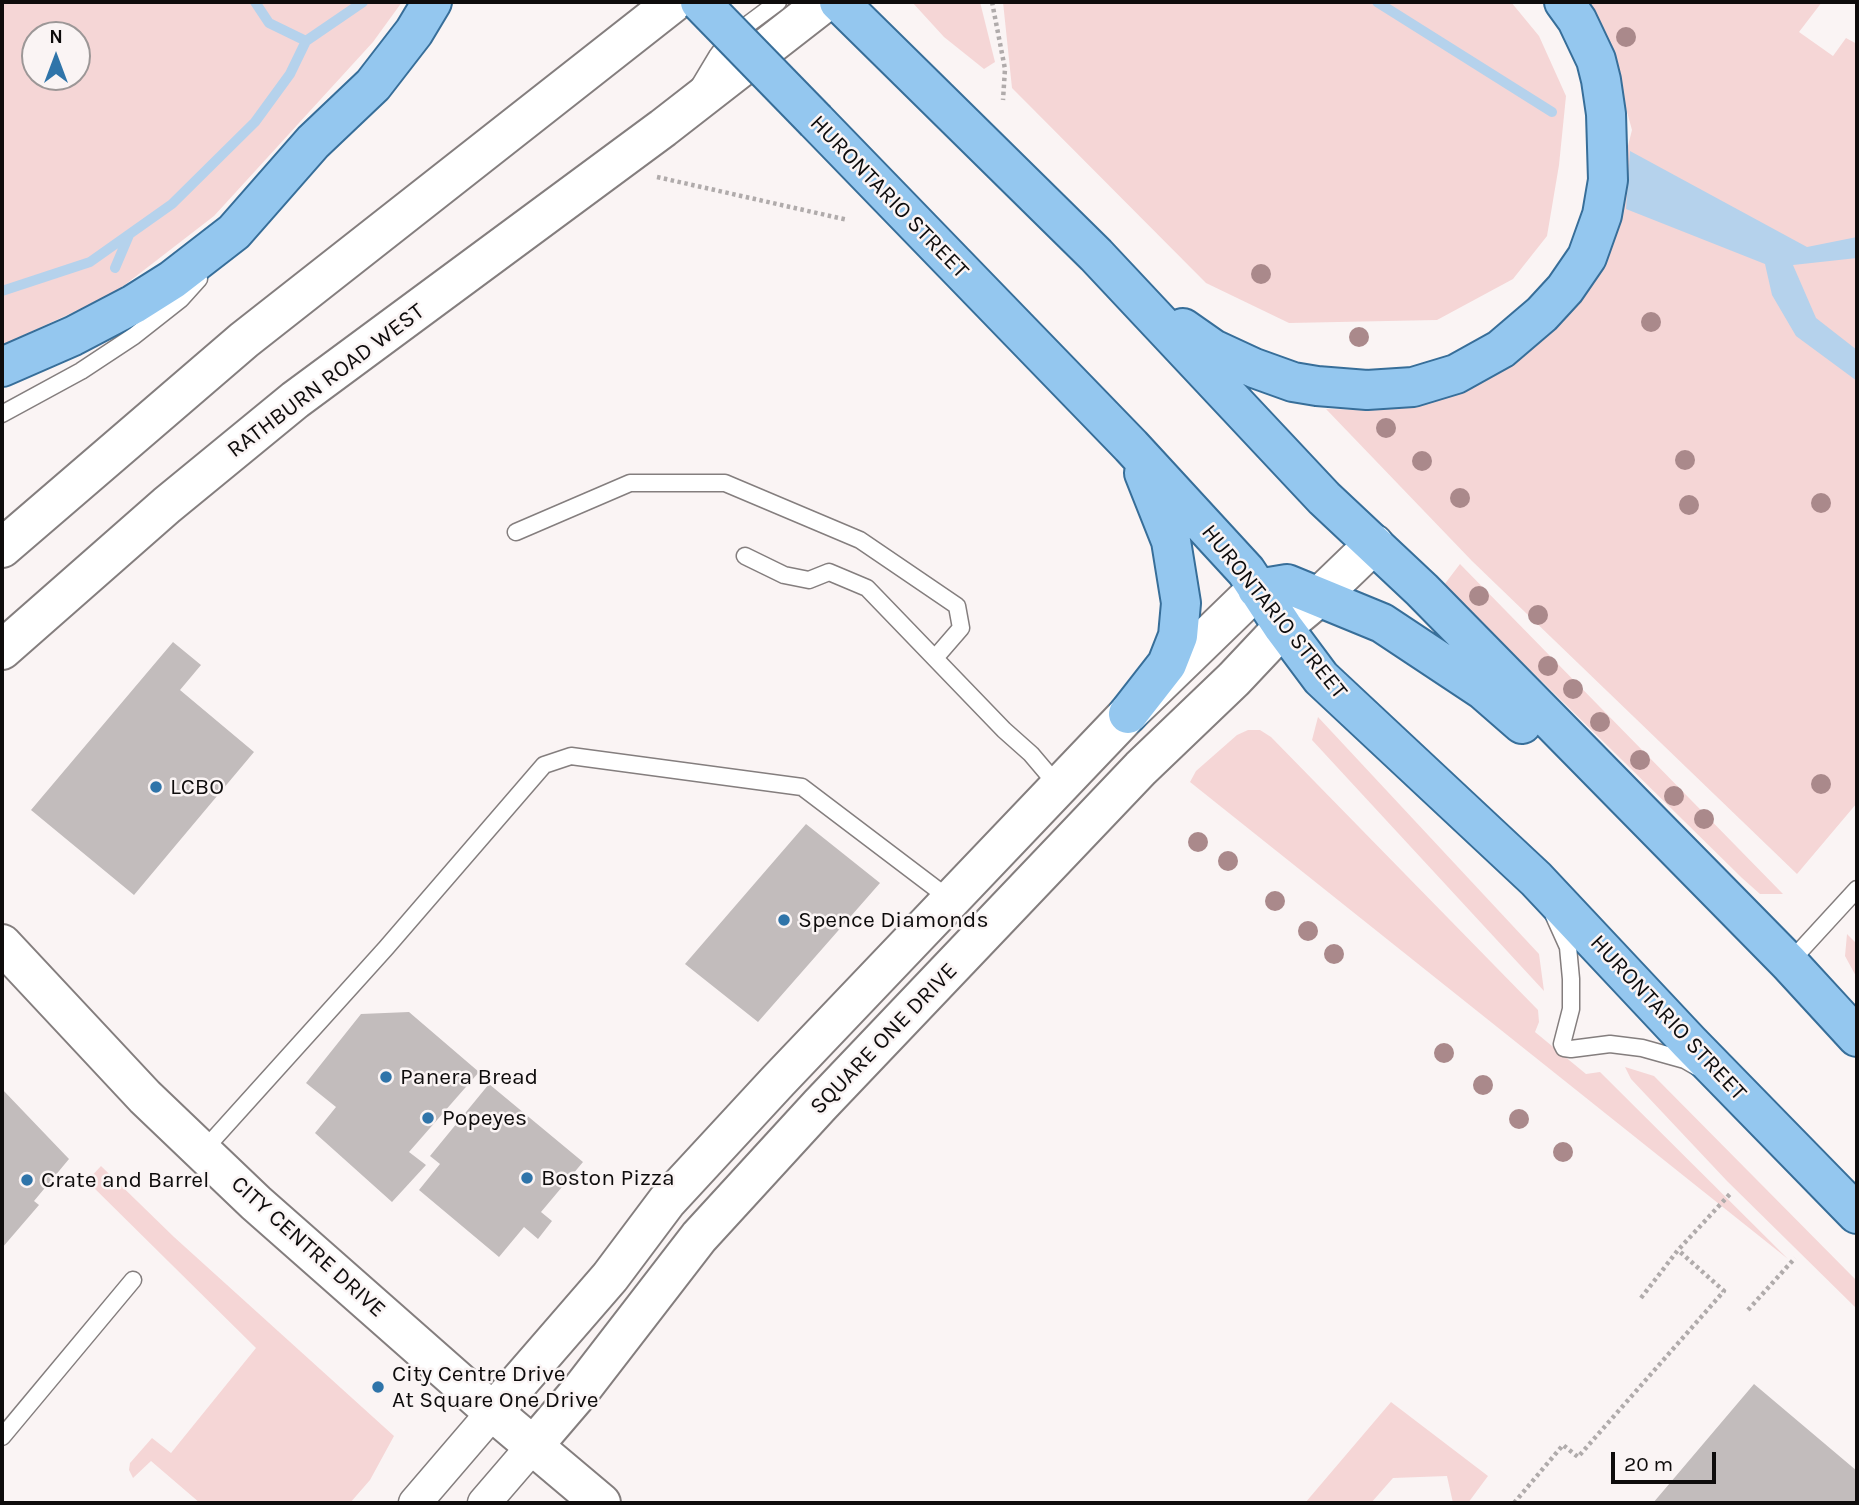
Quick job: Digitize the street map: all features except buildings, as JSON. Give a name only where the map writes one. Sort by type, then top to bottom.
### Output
[{"type":"main road","points":[[2,367],[73,336],[134,304],[172,280],[234,232],[313,142],[373,85],[414,32],[432,2]]},
{"type":"main road","name":"HURONTARIO STREET","points":[[700,2],[1131,446],[1246,571],[1321,678],[1536,879],[1857,1214]]},
{"type":"main road","points":[[839,2],[1096,255],[1324,498],[1374,544],[1782,956],[1857,1037]]},
{"type":"main road","points":[[1096,255],[1156,309],[1213,349],[1293,382],[1367,390],[1413,387],[1456,374],[1501,349],[1557,298],[1587,257],[1602,215],[1608,180],[1606,114],[1601,80],[1596,60],[1577,20],[1564,2]]},
{"type":"main road","points":[[1128,714],[1167,664],[1178,636],[1181,603],[1171,541],[1161,511],[1131,446]]},
{"type":"main road","points":[[1257,589],[1287,584],[1382,623],[1483,691],[1782,956]]},
{"type":"street","points":[[2,548],[244,340],[674,2]]},
{"type":"street","name":"RATHBURN ROAD WEST","points":[[2,650],[167,505],[295,400],[663,128],[825,2]]},
{"type":"street","name":"SQUARE ONE DRIVE","points":[[484,1503],[581,1390],[717,1217],[1141,768],[1234,679],[1283,627],[1374,544]]},
{"type":"street","name":"SQUARE ONE DRIVE","points":[[415,1503],[610,1277],[667,1201],[1128,714],[1257,589]]},
{"type":"street","name":"CITY CENTRE DRIVE","points":[[2,944],[145,1097],[256,1203],[493,1412],[601,1503]]},
{"type":"lane","points":[[693,104],[700,84],[731,37],[778,2]]},
{"type":"lane","points":[[2,414],[82,371],[134,336],[181,299],[218,257],[234,232]]},
{"type":"lane","points":[[516,532],[630,483],[724,483],[860,540],[957,606],[961,628],[935,658]]},
{"type":"lane","points":[[744,556],[784,575],[809,580],[828,572],[867,588],[1004,730],[1031,754],[1059,787]]},
{"type":"lane","points":[[202,1152],[386,948],[544,765],[570,757],[802,787],[951,900]]},
{"type":"lane","points":[[1536,879],[1568,947],[1571,1009],[1562,1044],[1564,1048],[1610,1044],[1642,1048],[1685,1060],[1743,1098]]},
{"type":"lane","points":[[1782,956],[1857,888]]},
{"type":"lane","points":[[2,1437],[133,1280]]},
{"type":"path","points":[[992,2],[1004,69],[1003,100]]},
{"type":"path","points":[[649,176],[848,220]]},
{"type":"path","points":[[1641,1298],[1678,1250],[1730,1194]]},
{"type":"path","points":[[1514,1503],[1563,1445],[1578,1457],[1724,1290],[1678,1250]]},
{"type":"path","points":[[1748,1310],[1795,1258]]},
{"type":"shaded area","points":[[2,2],[402,2],[373,42],[214,216],[113,294],[2,345]]},
{"type":"shaded area","points":[[912,2],[980,2],[995,62],[984,69],[944,37]]},
{"type":"shaded area","points":[[1003,2],[1511,2],[1539,36],[1566,96],[1559,165],[1547,236],[1513,279],[1437,320],[1289,323],[1206,283],[1012,88]]},
{"type":"shaded area","points":[[1583,2],[1822,2],[1799,32],[1833,56],[1846,38],[1857,44],[1857,803],[1797,874],[1472,561],[1326,409],[1366,410],[1451,394],[1597,268],[1632,130],[1612,58]]},
{"type":"shaded area","points":[[1460,564],[1783,894],[1760,894],[1742,878],[1444,585]]},
{"type":"shaded area","points":[[1318,717],[1539,954],[1544,991],[1312,740]]},
{"type":"shaded area","points":[[1248,730],[1260,730],[1271,737],[1538,1010],[1539,1022],[1535,1032],[1586,1074],[1600,1072],[1788,1259],[1190,782],[1196,771],[1237,735]]},
{"type":"shaded area","points":[[1847,934],[1857,944],[1857,978],[1845,956]]},
{"type":"shaded area","points":[[1625,1067],[1654,1076],[1857,1281],[1857,1309],[1727,1181],[1631,1079]]},
{"type":"shaded area","points":[[101,1166],[174,1237],[394,1436],[370,1480],[350,1503],[200,1503],[151,1461],[133,1478],[129,1470],[130,1463],[152,1438],[171,1453],[256,1348],[87,1181]]},
{"type":"shaded area","points":[[1391,1402],[1488,1476],[1468,1503],[1453,1503],[1447,1476],[1393,1478],[1371,1503],[1305,1503]]},
{"type":"water","points":[[1630,151],[1807,247],[1857,237],[1857,258],[1793,265],[1816,318],[1857,350],[1857,381],[1796,336],[1772,295],[1765,264],[1626,209]]},
{"type":"waterway","points":[[255,2],[269,23],[306,41]]},
{"type":"waterway","points":[[2,291],[90,262],[172,204],[255,122],[290,74],[306,41],[363,2]]},
{"type":"waterway","points":[[1377,2],[1552,112]]},
{"type":"waterway","points":[[115,268],[129,235]]},
{"type":"place","name":"LCBO","points":[[156,787]]},
{"type":"place","name":"Spence Diamonds","points":[[784,920]]},
{"type":"place","name":"Panera Bread","points":[[386,1077]]},
{"type":"place","name":"Popeyes","points":[[428,1118]]},
{"type":"place","name":"Boston Pizza","points":[[527,1178]]},
{"type":"place","name":"Crate and Barrel","points":[[27,1180]]},
{"type":"place","name":"City Centre Drive At Square One Drive","points":[[378,1387]]}]
